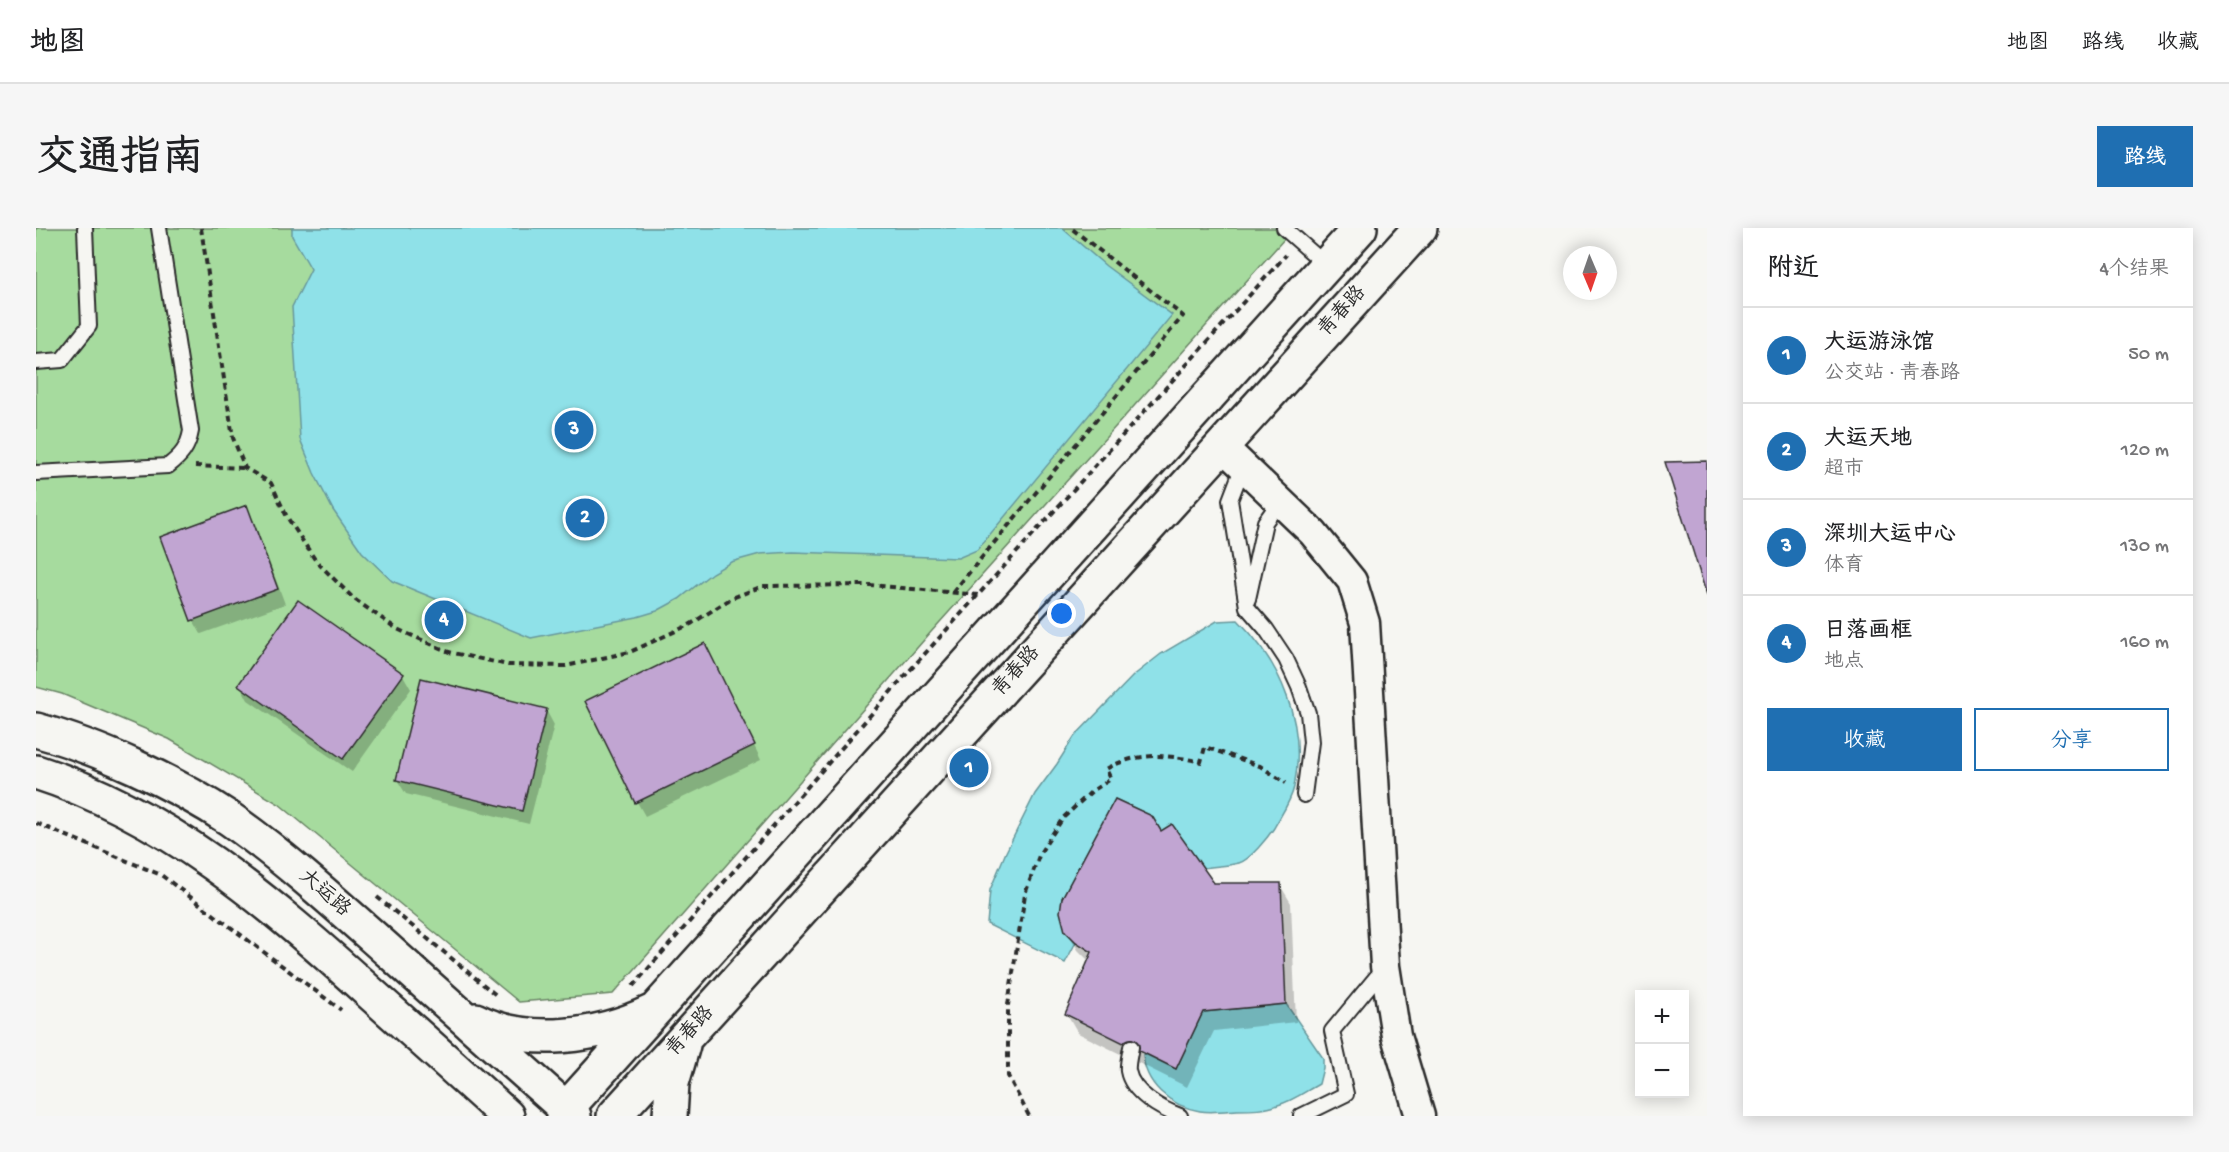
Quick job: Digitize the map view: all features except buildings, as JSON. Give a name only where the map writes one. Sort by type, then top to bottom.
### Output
[{"type":"street","points":[[568,1114],[654,1011],[1360,228]]},
{"type":"street","name":"青春路","points":[[614,1116],[1233,456],[1420,228]]},
{"type":"street","points":[[1233,456],[1313,533],[1352,581],[1365,623],[1385,966],[1396,1036],[1420,1116]]},
{"type":"street","name":"大运路","points":[[36,730],[117,760],[172,785],[229,819],[287,862],[457,1011],[568,1114]]},
{"type":"street","points":[[36,772],[115,805],[178,838],[235,878],[309,937],[507,1116]]},
{"type":"street","points":[[457,1011],[493,1028],[510,1033],[540,1036],[568,1035],[599,1030],[630,1023],[654,1011]]},
{"type":"street","points":[[670,1116],[672,1083],[686,1037]]},
{"type":"lane","points":[[36,362],[62,360],[89,327],[85,228]]},
{"type":"lane","points":[[36,473],[168,466],[181,456],[189,444],[191,431],[159,228]]},
{"type":"lane","points":[[1284,228],[1326,265]]},
{"type":"lane","points":[[1233,456],[1230,500],[1247,607],[1266,629],[1286,659],[1308,713],[1311,742],[1299,791]]},
{"type":"lane","points":[[1247,607],[1265,522],[1280,501]]},
{"type":"lane","points":[[1301,1116],[1346,1094],[1332,1031],[1385,966]]},
{"type":"lane","points":[[1131,1047],[1128,1071],[1138,1090],[1158,1107],[1180,1116]]},
{"type":"path","points":[[201,228],[233,438],[245,468]]},
{"type":"path","points":[[952,592],[1182,316],[1071,228]]},
{"type":"path","points":[[632,987],[902,679],[1298,242]]},
{"type":"path","points":[[168,466],[245,468],[270,483],[287,517],[316,561],[354,599],[397,629],[449,652],[508,665],[566,666],[630,652],[692,624],[732,598],[764,586],[870,585],[980,595]]},
{"type":"path","points":[[1029,1116],[1008,1076],[1008,1005],[1025,894],[1040,853],[1063,818],[1092,791],[1111,779],[1106,769],[1122,760],[1173,756],[1201,762],[1205,747],[1260,766],[1299,791]]},
{"type":"path","points":[[36,823],[161,875],[345,1013]]},
{"type":"path","points":[[372,894],[498,997]]},
{"type":"green space","points":[[36,228],[1294,228],[931,632],[613,994],[519,1002],[279,804],[169,739],[62,694],[36,687]]},
{"type":"water","points":[[292,228],[1062,228],[1106,266],[1172,315],[977,550],[958,558],[793,552],[760,554],[731,562],[712,573],[679,599],[657,611],[531,638],[392,581],[362,552],[333,510],[300,439],[292,307],[311,269],[292,236]]},
{"type":"water","points":[[1238,620],[1267,656],[1278,675],[1287,696],[1297,741],[1293,792],[1274,828],[1263,842],[1248,858],[1239,863],[1203,868],[1161,831],[1152,816],[1115,799],[1062,898],[1063,922],[1076,942],[1065,963],[987,924],[990,890],[1006,852],[1035,794],[1074,737],[1133,676],[1161,654],[1217,621]]},
{"type":"water","points":[[1286,1004],[1323,1058],[1319,1084],[1294,1098],[1263,1109],[1200,1111],[1169,1099],[1154,1084],[1148,1074],[1143,1053],[1176,1069],[1203,1012]]},
{"type":"place","name":"深圳大运中心","points":[[574,430]]},
{"type":"place","name":"大运天地","points":[[585,518]]},
{"type":"place","name":"日落画框","points":[[444,620]]},
{"type":"place","name":"大运游泳馆","points":[[969,768]]}]
